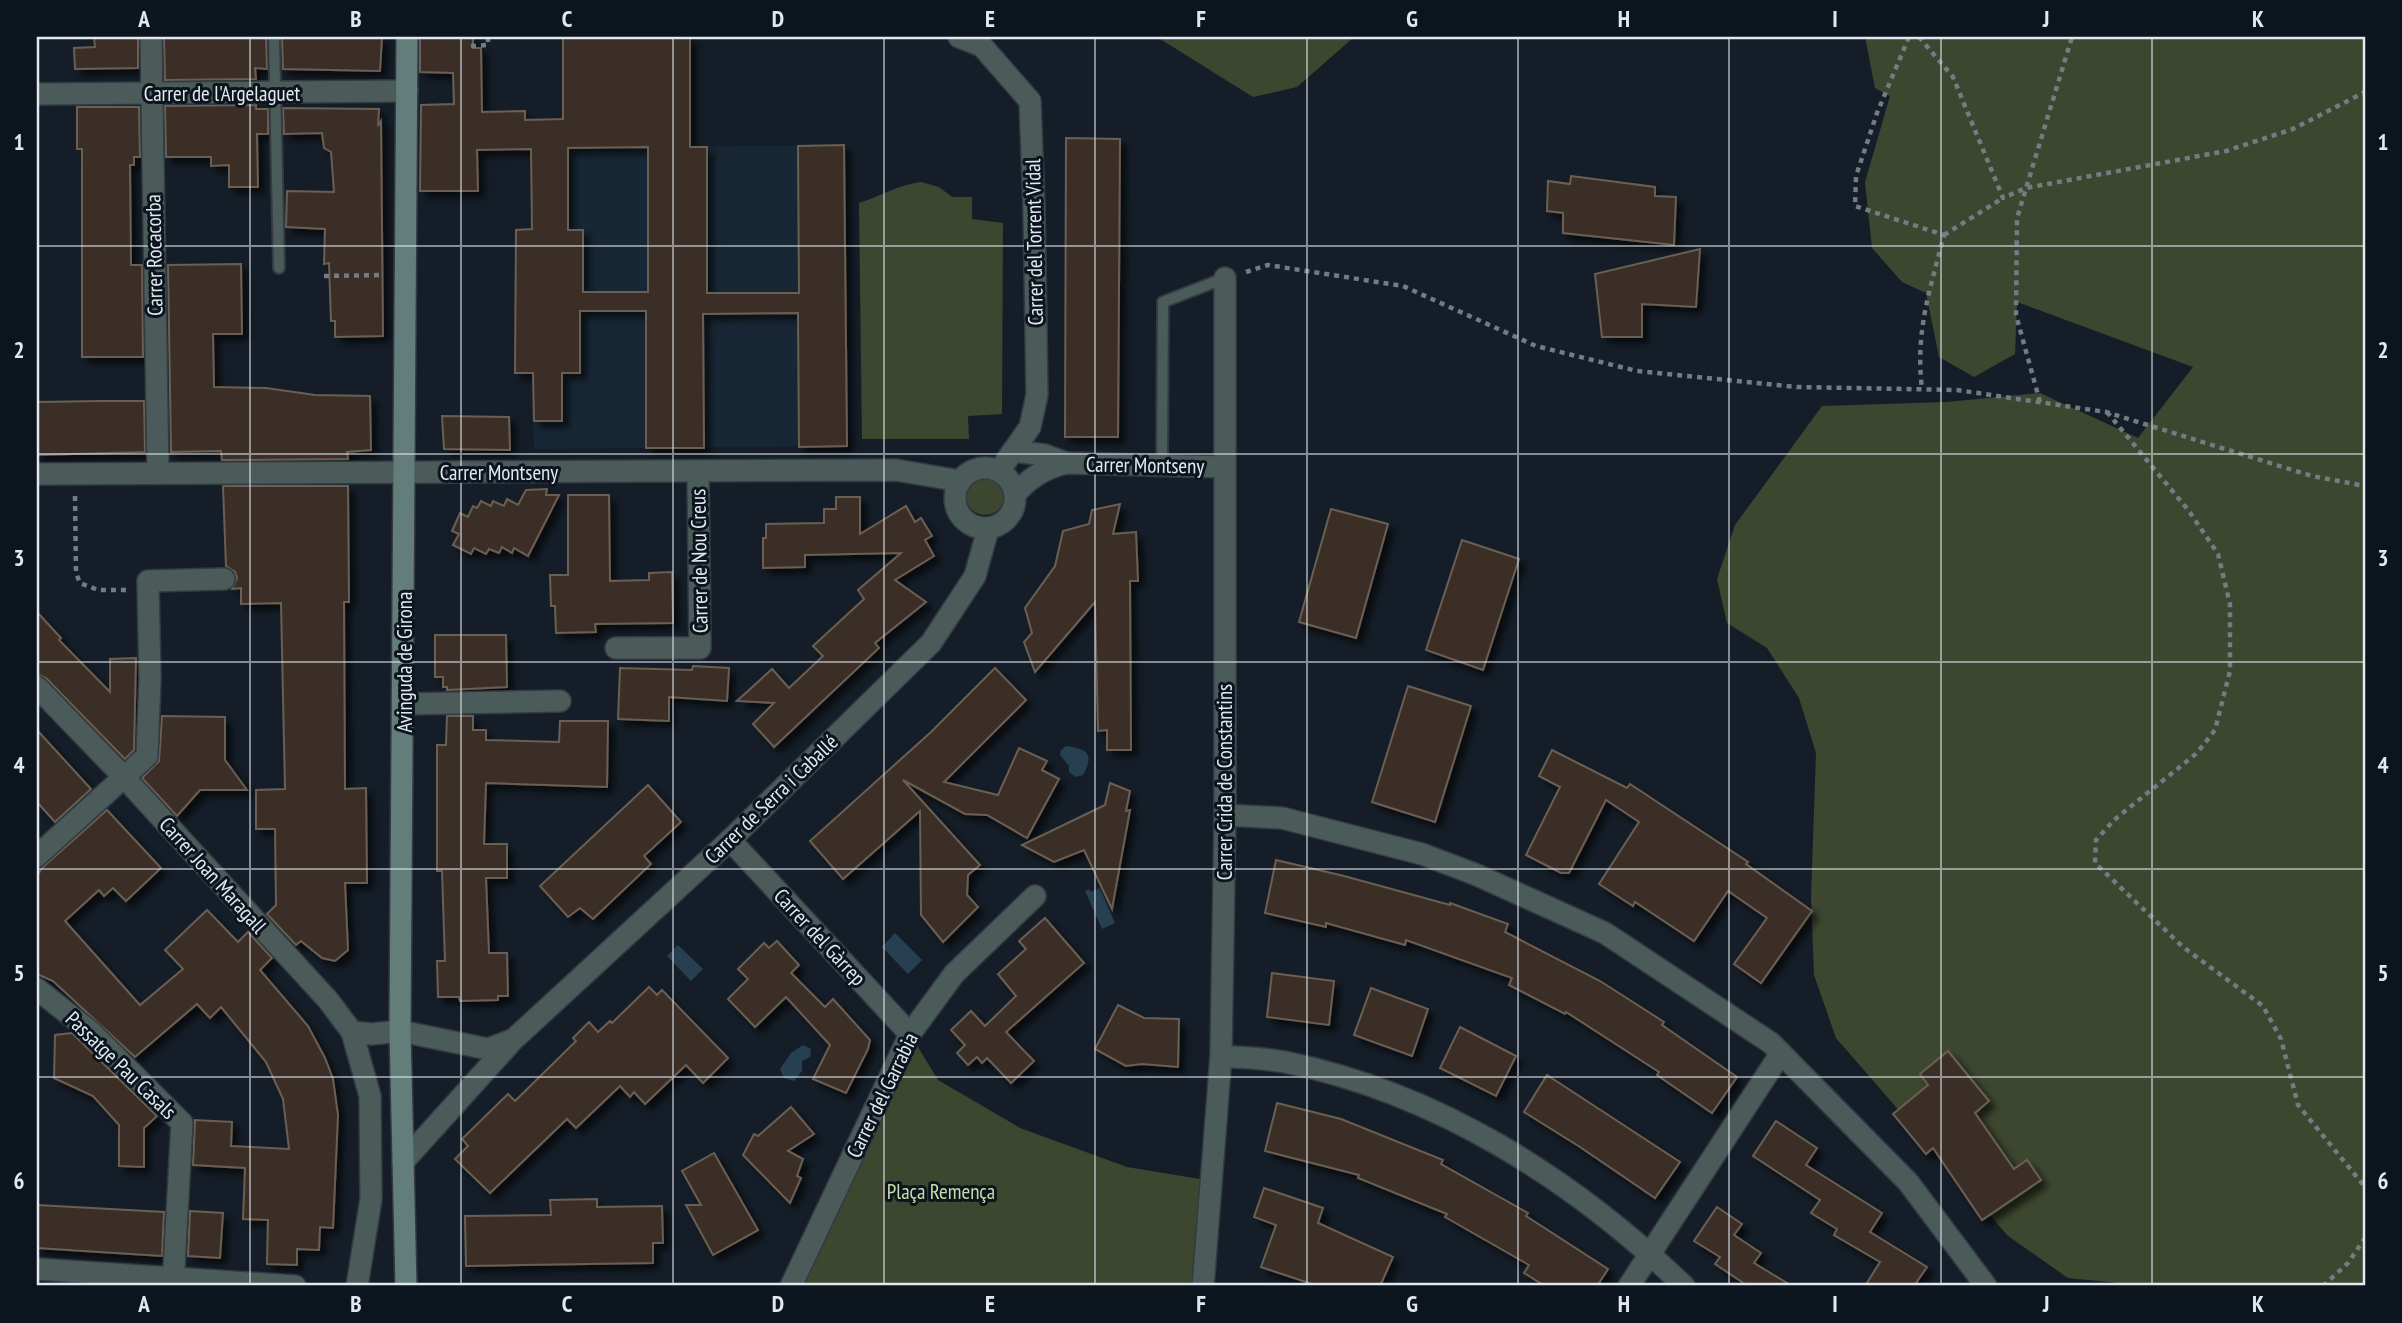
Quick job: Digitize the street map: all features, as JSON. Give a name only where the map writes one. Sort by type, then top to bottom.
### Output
[{"type":"main road","name":"Avinguda de Girona","points":[[406,1286],[400,1031],[407,37]]},
{"type":"street","name":"Carrer Rocacorba","points":[[150,37],[158,474]]},
{"type":"street","name":"Carrer del Torrent Vidal","points":[[959,37],[982,46],[1030,101],[1037,394],[1030,427],[999,471]]},
{"type":"street","name":"Carrer de l'Argelaguet","points":[[37,94],[407,91]]},
{"type":"street","name":"Carrer Crida de Constantins","points":[[1203,1286],[1221,1056],[1225,815],[1225,278]]},
{"type":"street","name":"Carrer Montseny","points":[[1013,451],[1045,455],[1066,463]]},
{"type":"street","name":"Carrer Montseny","points":[[1015,494],[1045,468],[1066,463],[1225,467]]},
{"type":"street","points":[[988,468],[999,471],[1013,485],[1015,504],[1006,521],[988,529],[972,525],[959,513],[955,497],[960,481],[975,470],[988,468]]},
{"type":"street","name":"Carrer Montseny","points":[[37,474],[896,470],[960,481]]},
{"type":"street","name":"Carrer de Nou Creus","points":[[615,649],[700,648],[698,473]]},
{"type":"street","name":"Carrer de Serra i Caballé","points":[[402,1162],[513,1040],[730,840],[931,643],[975,576],[988,529]]},
{"type":"street","points":[[37,856],[147,755],[150,679],[148,585],[224,579]]},
{"type":"street","name":"Carrer Joan Maragall","points":[[37,687],[124,776],[328,1000],[352,1032]]},
{"type":"street","points":[[404,704],[560,701]]},
{"type":"street","points":[[1225,815],[1282,818],[1422,854],[1477,875],[1605,933],[1771,1043],[1908,1182],[1986,1286]]},
{"type":"street","name":"Carrer del Gàrrep","points":[[730,840],[910,1034]]},
{"type":"street","name":"Carrer del Garrabia","points":[[792,1286],[910,1034],[954,974],[1035,897]]},
{"type":"street","name":"Passatge Pau Casals","points":[[37,989],[90,1031],[181,1123],[173,1283]]},
{"type":"street","points":[[357,1286],[371,1199],[370,1096],[352,1032],[372,1034],[400,1031],[488,1049],[513,1040]]},
{"type":"street","points":[[1629,1286],[1781,1053]]},
{"type":"street","points":[[1221,1056],[1283,1062],[1340,1077],[1397,1095],[1451,1120],[1556,1180],[1650,1254],[1684,1286]]},
{"type":"street","points":[[37,1269],[173,1283],[295,1286]]},
{"type":"lane","points":[[274,37],[279,268]]},
{"type":"lane","points":[[1162,466],[1163,302],[1225,278]]},
{"type":"path","points":[[471,46],[488,45],[488,37]]},
{"type":"path","points":[[1909,37],[1877,113],[1856,176],[1855,206],[1944,235]]},
{"type":"path","points":[[1919,37],[1953,76],[2003,198]]},
{"type":"path","points":[[2040,402],[2016,316],[2017,218],[2072,37]]},
{"type":"path","points":[[1922,390],[1918,359],[1921,327],[1944,235],[2003,198],[2026,188],[2226,151],[2293,128],[2365,92]]},
{"type":"path","points":[[1225,278],[1268,265],[1403,286],[1536,346],[1637,371],[1797,387],[1958,390],[2106,412],[2312,476],[2365,486]]},
{"type":"path","points":[[324,276],[385,275]]},
{"type":"path","points":[[2106,412],[2189,511],[2218,554],[2230,604],[2230,671],[2215,730],[2196,753],[2114,820],[2096,840],[2095,863],[2183,947],[2263,1006],[2281,1039],[2298,1105],[2365,1187]]},
{"type":"path","points":[[75,474],[76,573],[80,583],[98,590],[148,585]]},
{"type":"path","points":[[2323,1286],[2348,1263],[2365,1238]]},
{"type":"shaded area","points":[[844,145],[847,446],[534,449],[533,374],[515,373],[516,230],[532,229],[532,182],[553,148]]},
{"type":"shaded area","points":[[1066,746],[1080,749],[1087,754],[1089,758],[1083,775],[1076,777],[1069,772],[1069,766],[1060,755]]},
{"type":"shaded area","points":[[1100,888],[1115,923],[1102,929],[1085,891],[1089,889],[1091,892]]},
{"type":"shaded area","points":[[895,933],[922,960],[908,974],[882,947]]},
{"type":"shaded area","points":[[678,945],[703,969],[691,981],[667,956]]},
{"type":"shaded area","points":[[803,1045],[811,1049],[810,1057],[802,1061],[802,1071],[794,1081],[784,1078],[780,1069],[791,1053]]},
{"type":"green space","points":[[1157,37],[1354,37],[1297,87],[1253,97]]},
{"type":"green space","points":[[1865,37],[2365,37],[2365,1286],[2148,1286],[2068,1278],[2008,1236],[1836,1038],[1814,975],[1811,897],[1816,753],[1799,698],[1767,648],[1727,623],[1717,579],[1735,525],[1822,406],[1947,402],[2040,393],[2138,438],[2193,367],[2017,302],[2015,354],[1974,377],[1939,357],[1926,293],[1902,282],[1872,248],[1865,182],[1890,96],[1875,88]]},
{"type":"green space","points":[[921,182],[939,187],[952,197],[972,197],[972,219],[1003,223],[1002,414],[968,416],[969,439],[862,439],[859,203]]},
{"type":"green space","points":[[985,477],[999,482],[1004,496],[999,510],[985,515],[971,510],[966,496],[971,482]]},
{"type":"green space","name":"Plaça Remença","points":[[910,1034],[938,1080],[1020,1128],[1127,1167],[1212,1181],[1203,1286],[791,1286]]},
{"type":"building","points":[[94,37],[138,37],[138,68],[75,69],[74,48],[95,47]]},
{"type":"building","points":[[164,37],[266,37],[267,69],[255,68],[256,79],[165,80]]},
{"type":"building","points":[[282,37],[382,37],[380,71],[283,69]]},
{"type":"building","points":[[420,37],[473,37],[473,48],[481,48],[482,112],[525,111],[525,120],[563,119],[563,37],[690,37],[690,147],[707,147],[707,293],[799,293],[798,146],[844,145],[847,446],[799,447],[798,313],[703,314],[704,448],[646,448],[646,311],[580,311],[580,373],[562,373],[562,421],[534,421],[533,373],[515,373],[516,230],[532,229],[531,149],[477,150],[478,191],[420,191],[421,105],[454,104],[453,73],[420,72]],"holes":[[[648,147],[648,292],[583,292],[583,230],[568,230],[568,148]]]},
{"type":"building","points":[[256,105],[256,109],[268,109],[268,134],[257,134],[258,187],[229,187],[229,165],[211,166],[211,157],[166,157],[165,106]]},
{"type":"building","points":[[77,107],[139,107],[140,157],[134,157],[134,165],[130,165],[131,265],[142,265],[143,357],[82,357],[82,149],[77,149]]},
{"type":"building","points":[[283,108],[379,109],[383,336],[335,337],[335,321],[331,321],[329,263],[324,264],[325,229],[286,227],[287,191],[334,192],[331,152],[324,148],[322,133],[284,134]]},
{"type":"building","points":[[1066,138],[1120,139],[1118,437],[1065,437]]},
{"type":"building","points":[[1571,176],[1655,187],[1655,196],[1676,197],[1674,245],[1563,233],[1563,213],[1547,211],[1548,181],[1570,184]]},
{"type":"building","points":[[1700,249],[1696,307],[1642,304],[1642,337],[1602,337],[1595,274]]},
{"type":"building","points":[[241,264],[242,334],[213,334],[214,387],[266,388],[315,395],[370,396],[371,450],[347,452],[348,459],[222,460],[221,451],[171,452],[168,265]]},
{"type":"building","points":[[144,401],[145,452],[37,455],[37,402]]},
{"type":"building","points":[[442,416],[509,417],[510,450],[444,449]]},
{"type":"building","points":[[223,486],[348,486],[349,602],[344,602],[345,789],[366,788],[367,883],[345,883],[348,950],[335,961],[322,958],[301,941],[296,945],[267,914],[276,905],[275,829],[256,829],[256,790],[285,789],[281,603],[241,604],[241,588],[232,589],[237,578],[235,572],[226,566]]},
{"type":"building","points":[[547,489],[546,495],[559,495],[528,556],[514,548],[512,553],[502,547],[499,553],[489,549],[486,554],[474,548],[471,554],[453,545],[459,534],[452,531],[460,513],[468,517],[473,506],[477,508],[481,501],[491,506],[493,501],[504,506],[507,499],[518,505],[526,490]]},
{"type":"building","points":[[568,495],[609,495],[610,581],[649,580],[649,573],[672,572],[673,623],[595,624],[596,632],[556,633],[555,606],[551,606],[550,575],[568,575]]},
{"type":"building","points":[[836,497],[860,497],[860,534],[906,506],[915,522],[921,518],[932,536],[925,540],[934,556],[895,580],[926,602],[875,643],[879,648],[774,747],[753,724],[774,703],[737,701],[772,669],[789,688],[823,656],[813,646],[864,599],[858,590],[901,553],[805,555],[805,567],[763,568],[766,524],[824,523],[824,509],[836,509]]},
{"type":"building","points":[[1120,504],[1113,534],[1136,532],[1138,581],[1130,581],[1131,750],[1107,750],[1107,730],[1098,731],[1095,602],[1035,672],[1024,642],[1032,633],[1025,608],[1055,566],[1063,531],[1089,524],[1092,510]]},
{"type":"building","points":[[1331,509],[1388,524],[1356,638],[1299,622]]},
{"type":"building","points":[[1462,540],[1519,559],[1483,670],[1426,650]]},
{"type":"building","points":[[37,612],[61,638],[59,640],[110,692],[110,659],[136,658],[134,750],[125,759],[46,678],[37,674]]},
{"type":"building","points":[[435,635],[506,635],[507,687],[447,690],[447,687],[443,687],[443,677],[435,677]]},
{"type":"building","points":[[693,666],[729,668],[727,701],[669,697],[669,721],[618,719],[620,668],[692,670]]},
{"type":"building","points":[[995,668],[1026,700],[944,782],[998,795],[1019,748],[1047,761],[1042,770],[1059,779],[1027,838],[987,815],[965,814],[903,780],[980,865],[968,875],[967,895],[978,907],[943,942],[921,915],[920,811],[843,879],[810,841],[931,732]]},
{"type":"building","points":[[1408,686],[1471,706],[1435,822],[1372,802]]},
{"type":"building","points":[[162,716],[225,717],[225,760],[247,790],[200,790],[177,816],[142,778],[159,761]]},
{"type":"building","points":[[447,716],[473,716],[473,730],[486,730],[486,740],[559,742],[560,721],[608,721],[607,787],[486,783],[484,844],[507,844],[507,878],[486,878],[489,953],[507,953],[508,996],[498,996],[498,1000],[460,1001],[459,997],[438,997],[437,961],[445,961],[442,871],[437,871],[437,745],[446,745]]},
{"type":"building","points":[[37,730],[91,789],[55,822],[37,802]]},
{"type":"building","points":[[1552,750],[1627,788],[1630,784],[1748,862],[1746,864],[1812,911],[1761,983],[1734,964],[1767,918],[1728,891],[1694,941],[1635,902],[1633,906],[1599,884],[1639,822],[1606,800],[1569,873],[1561,873],[1526,855],[1560,787],[1539,776]]},
{"type":"building","points":[[1110,783],[1130,791],[1126,811],[1130,810],[1112,909],[1084,850],[1054,862],[1022,845],[1105,805]]},
{"type":"building","points":[[648,785],[681,822],[644,856],[651,864],[593,919],[580,908],[568,917],[540,886]]},
{"type":"building","points":[[107,810],[161,868],[126,901],[113,888],[104,896],[99,890],[65,921],[140,1005],[183,969],[165,950],[207,910],[238,942],[248,932],[272,958],[260,970],[308,1026],[325,1058],[333,1079],[338,1115],[333,1228],[320,1227],[319,1250],[297,1249],[297,1265],[267,1264],[268,1220],[243,1219],[245,1168],[193,1165],[195,1120],[232,1122],[231,1146],[289,1149],[283,1099],[266,1062],[221,1007],[210,1018],[197,1004],[135,1057],[53,981],[37,974],[37,876],[43,867]]},
{"type":"building","points":[[1276,860],[1450,903],[1508,924],[1505,932],[1600,981],[1664,1022],[1662,1025],[1737,1077],[1712,1113],[1657,1075],[1659,1072],[1566,1012],[1565,1014],[1509,985],[1512,978],[1406,940],[1405,945],[1326,923],[1326,927],[1265,913]]},
{"type":"building","points":[[1045,918],[1084,963],[1006,1032],[1034,1061],[1011,1083],[987,1058],[982,1063],[977,1057],[968,1065],[957,1053],[965,1045],[951,1030],[971,1011],[985,1026],[1016,996],[998,974],[1026,949],[1019,941]]},
{"type":"building","points":[[777,941],[799,965],[791,973],[825,1007],[833,999],[870,1040],[846,1093],[813,1079],[830,1045],[786,997],[755,1027],[728,999],[748,979],[738,969],[764,943],[769,948]]},
{"type":"building","points":[[1272,973],[1334,981],[1329,1025],[1267,1017]]},
{"type":"building","points":[[649,987],[657,995],[662,990],[728,1058],[703,1083],[686,1065],[645,1104],[634,1092],[630,1097],[620,1086],[576,1128],[567,1119],[490,1193],[455,1159],[468,1146],[462,1139],[508,1094],[515,1101],[576,1041],[573,1038],[589,1022],[598,1032],[610,1021],[612,1023]]},
{"type":"building","points":[[1371,988],[1428,1009],[1412,1056],[1354,1035]]},
{"type":"building","points":[[1118,1005],[1144,1018],[1179,1019],[1178,1067],[1142,1064],[1126,1066],[1095,1049]]},
{"type":"building","points":[[1460,1027],[1516,1056],[1496,1096],[1440,1068]]},
{"type":"building","points":[[72,1033],[157,1116],[144,1128],[144,1167],[119,1166],[119,1125],[93,1096],[54,1078],[55,1035]]},
{"type":"building","points":[[1948,1051],[1989,1101],[1975,1113],[2014,1169],[2027,1160],[2041,1180],[1982,1220],[1933,1148],[1926,1154],[1893,1114],[1928,1085],[1920,1074]]},
{"type":"building","points":[[1547,1075],[1680,1162],[1655,1198],[1524,1112]]},
{"type":"building","points":[[1277,1103],[1341,1119],[1443,1160],[1441,1164],[1528,1213],[1526,1216],[1608,1269],[1597,1286],[1545,1286],[1524,1273],[1529,1265],[1445,1217],[1447,1214],[1358,1178],[1359,1175],[1265,1151]]},
{"type":"building","points":[[791,1107],[814,1134],[788,1151],[803,1159],[797,1176],[801,1178],[790,1203],[743,1155],[754,1134],[758,1136]]},
{"type":"building","points":[[1776,1121],[1817,1148],[1806,1165],[1882,1213],[1870,1232],[1927,1267],[1914,1286],[1865,1286],[1880,1262],[1834,1235],[1837,1229],[1811,1213],[1820,1200],[1753,1156]]},
{"type":"building","points":[[714,1153],[758,1230],[713,1255],[686,1205],[701,1205],[682,1171]]},
{"type":"building","points":[[1264,1188],[1323,1208],[1318,1223],[1393,1257],[1380,1286],[1318,1286],[1261,1267],[1276,1225],[1254,1217]]},
{"type":"building","points":[[597,1199],[597,1207],[662,1206],[663,1243],[653,1243],[653,1263],[466,1266],[465,1216],[551,1215],[550,1200]]},
{"type":"building","points":[[37,1205],[164,1212],[162,1256],[37,1248]]},
{"type":"building","points":[[1717,1207],[1742,1224],[1734,1235],[1761,1253],[1754,1263],[1792,1286],[1748,1286],[1715,1264],[1720,1257],[1694,1241]]},
{"type":"building","points":[[190,1211],[223,1213],[220,1258],[188,1256]]}]
